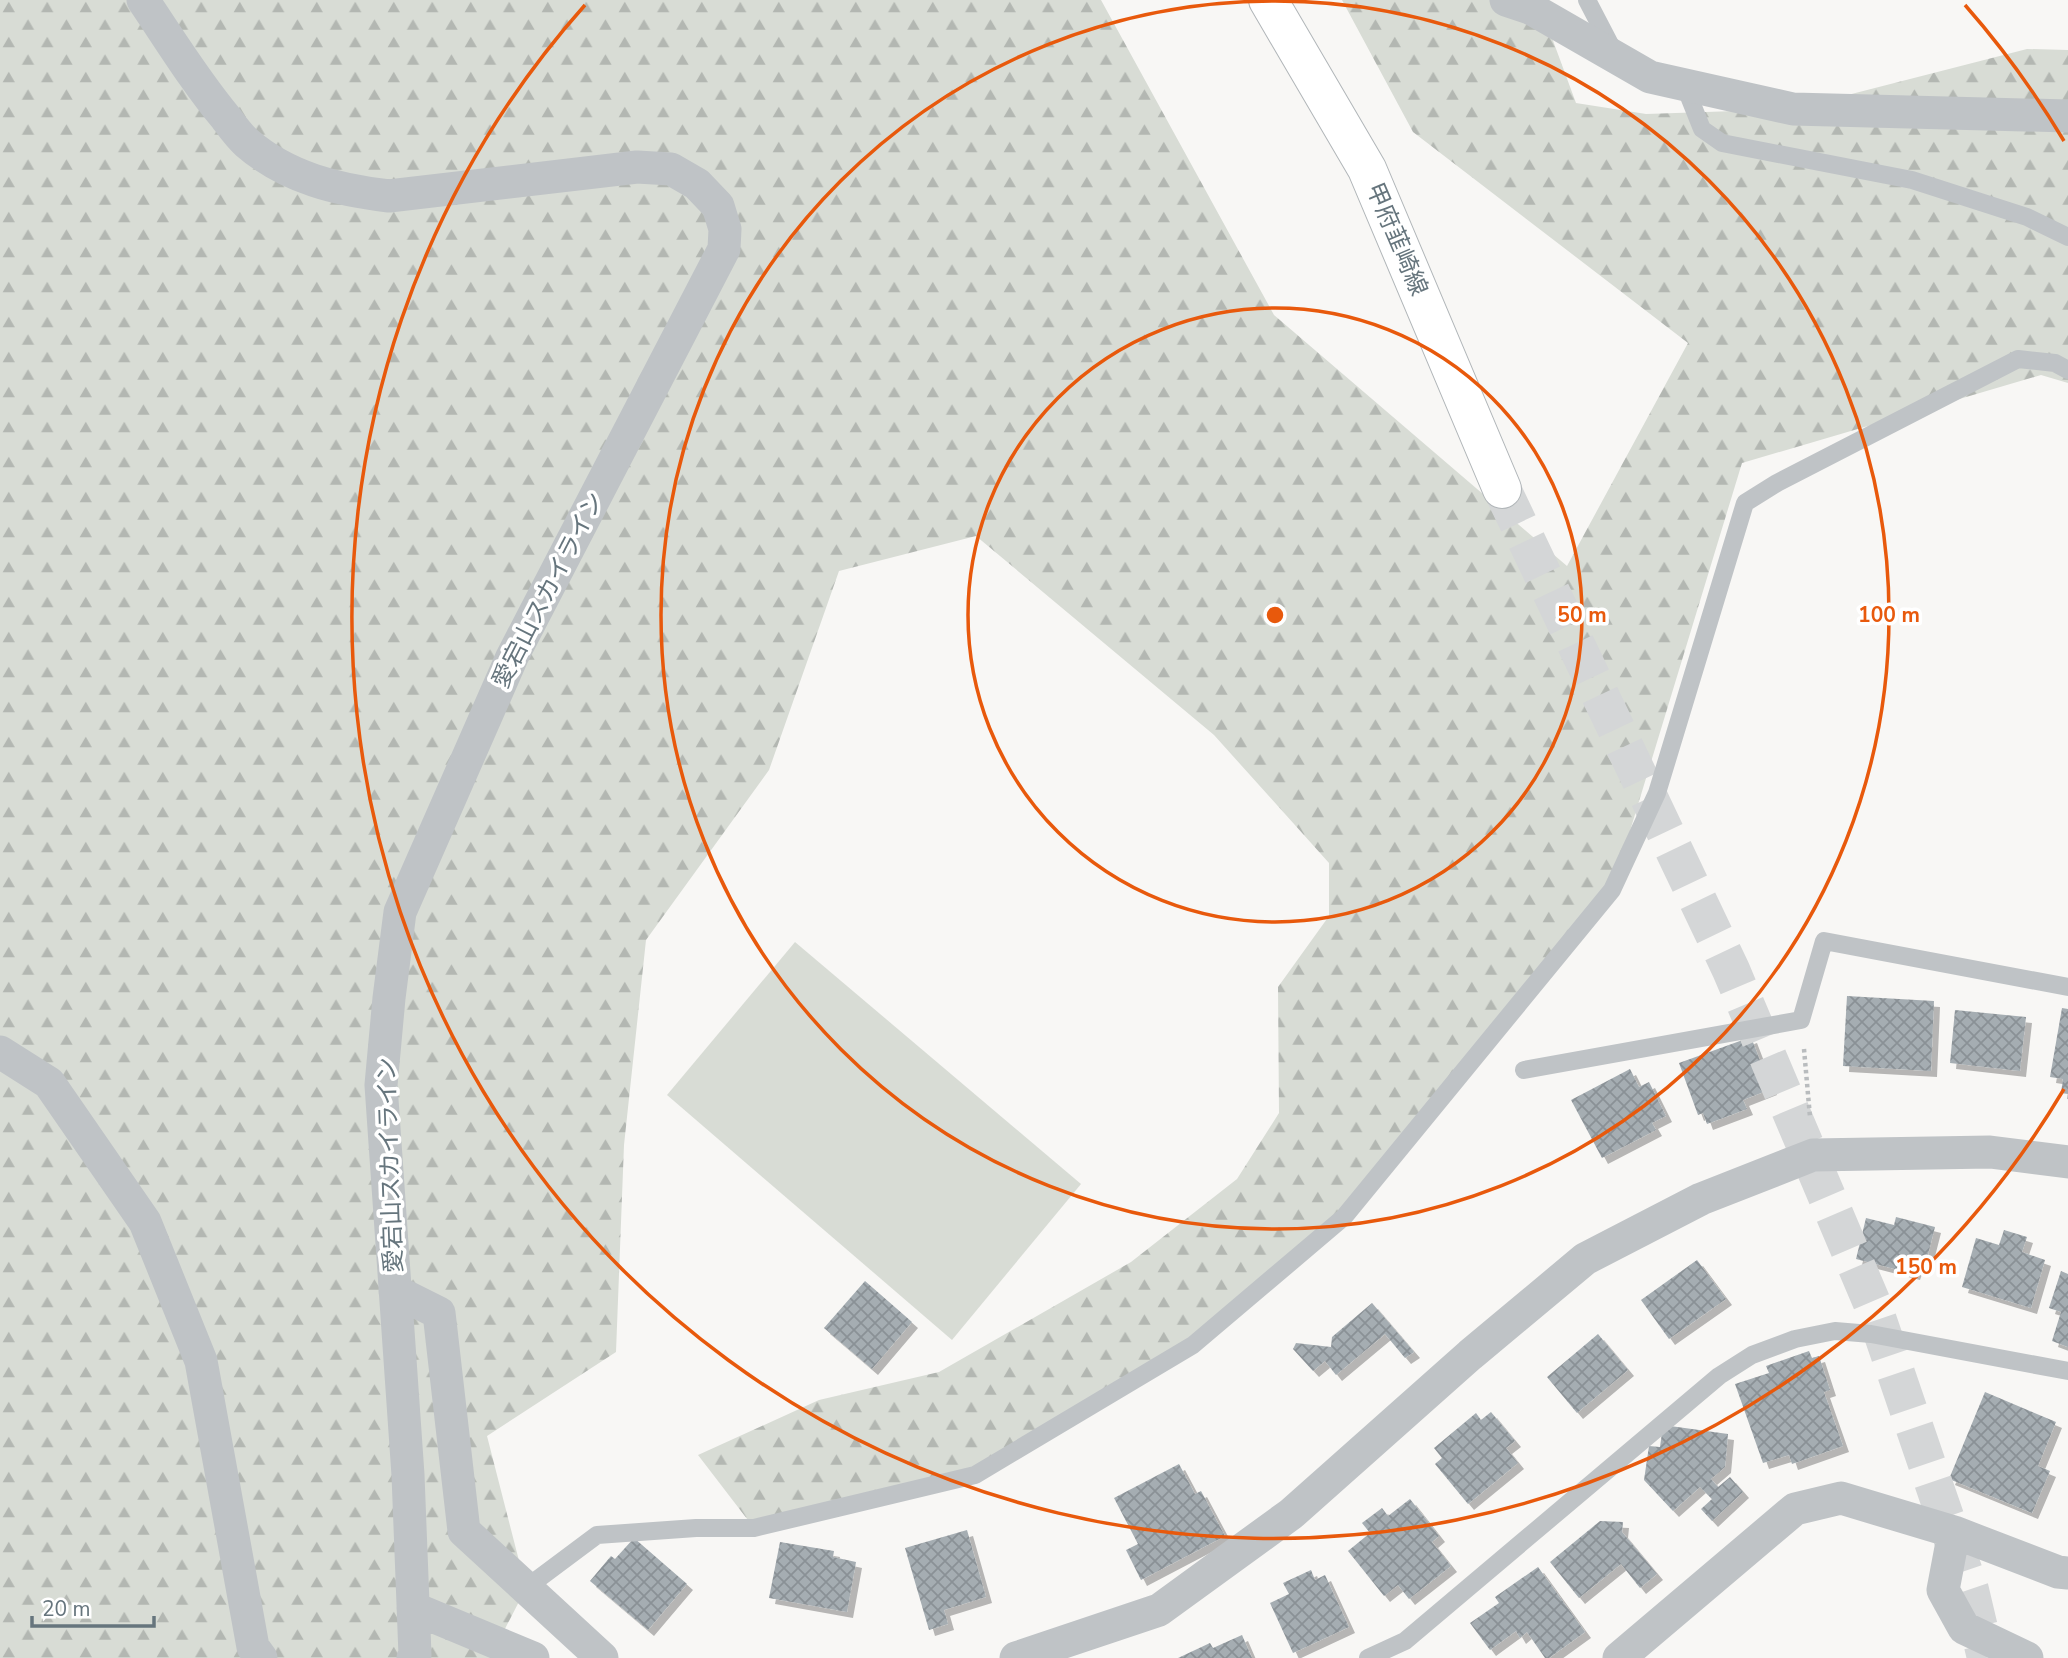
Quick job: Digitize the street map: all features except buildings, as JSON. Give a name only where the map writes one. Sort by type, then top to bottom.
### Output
[{"type":"main road","name":"甲府韮崎線","points":[[1268,0],[1367,169],[1502,489]]},
{"type":"street","name":"愛宕山スカイライン","points":[[143,0],[208,96],[246,142],[278,164],[311,180],[351,191],[389,196],[637,167],[671,169],[697,184],[718,205],[725,229],[724,249],[512,657],[400,912],[381,1085],[408,1475],[413,1658]]},
{"type":"street","points":[[1507,0],[1530,8],[1650,77],[1793,109],[2068,116]]},
{"type":"street","points":[[0,1052],[49,1083],[145,1222],[201,1361],[253,1647],[261,1658]]},
{"type":"street","points":[[1016,1658],[1159,1610],[1291,1514],[1470,1355],[1586,1259],[1701,1199],[1814,1155],[1990,1152],[2068,1162]]},
{"type":"street","points":[[395,1291],[439,1313],[464,1531],[602,1658]]},
{"type":"street","points":[[1619,1658],[1795,1508],[1841,1498],[1954,1532],[2058,1572],[2068,1573]]},
{"type":"street","points":[[1954,1532],[1943,1590],[1964,1628],[2028,1658]]},
{"type":"street","points":[[413,1608],[533,1658]]},
{"type":"lane","points":[[1587,0],[1617,58]]},
{"type":"lane","points":[[1684,84],[1702,130],[1722,143],[1912,180],[2027,217],[2068,237]]},
{"type":"lane","points":[[526,1588],[597,1535],[696,1528],[754,1528],[975,1475],[1193,1345],[1344,1217],[1612,890],[1657,793],[1745,503],[1777,483],[2018,359],[2055,363],[2068,370]]},
{"type":"lane","points":[[1524,1070],[1801,1020],[1824,941],[2068,987]]},
{"type":"lane","points":[[1368,1658],[1405,1641],[1719,1376],[1752,1355],[1796,1339],[1835,1331],[1871,1334],[2068,1371]]},
{"type":"path","points":[[1801,1020],[1814,1155]]},
{"type":"green space","points":[[0,0],[1101,0],[1274,315],[1567,566],[1688,343],[1413,132],[1342,0],[1538,0],[1576,103],[1646,114],[1793,109],[2027,49],[2068,50],[2068,383],[2041,375],[1742,463],[1612,890],[1344,1217],[1154,1368],[975,1475],[754,1528],[698,1455],[819,1400],[939,1372],[1131,1262],[1237,1179],[1279,1113],[1278,987],[1329,916],[1329,863],[1214,735],[976,536],[839,571],[769,770],[646,940],[624,1145],[616,1352],[487,1436],[526,1588],[490,1658],[0,1658]]},
{"type":"green space","points":[[795,942],[1081,1184],[952,1340],[667,1095]]},
{"type":"tunnel","points":[[1502,489],[1731,970],[1872,1303],[1970,1590],[1986,1658]]}]
